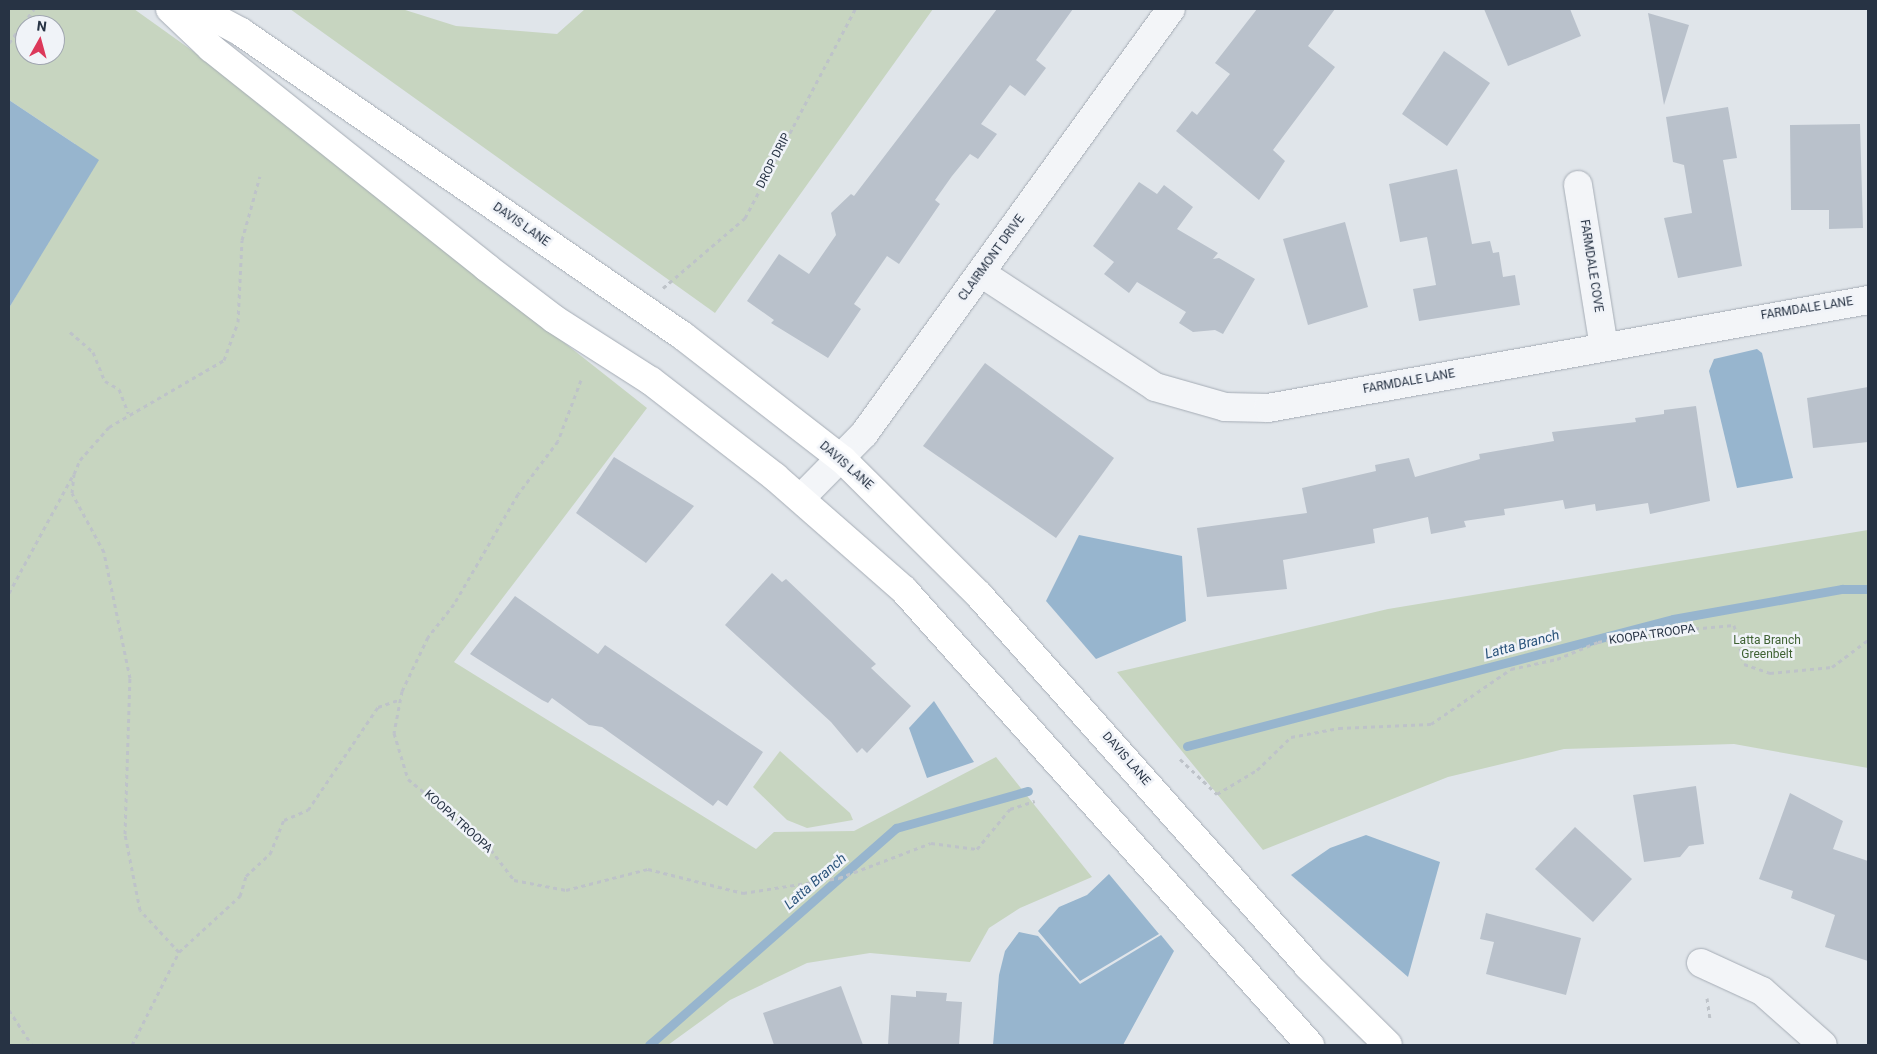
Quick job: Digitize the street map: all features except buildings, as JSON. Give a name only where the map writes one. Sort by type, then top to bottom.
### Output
[{"type":"street","points":[[170,9],[211,48],[486,267],[554,319],[650,381],[801,498],[904,590],[1310,1045]]},
{"type":"street","name":"DAVIS LANE","points":[[198,9],[240,32],[682,336],[843,460],[979,595],[1308,966],[1388,1045]]},
{"type":"street","name":"CLAIRMONT DRIVE","points":[[801,498],[843,460],[982,273],[1171,9]]},
{"type":"street","name":"FARMDALE COVE","points":[[1578,185],[1604,347]]},
{"type":"street","name":"FARMDALE LANE","points":[[982,273],[1155,387],[1226,407],[1268,408],[1868,300]]},
{"type":"street","points":[[1701,963],[1762,991],[1823,1045]]},
{"type":"path","points":[[9,43],[34,9]]},
{"type":"path","name":"DROP DRIP","points":[[662,288],[745,218],[855,9]]},
{"type":"path","points":[[9,593],[74,474],[95,441],[128,413],[224,360],[238,322],[242,240],[260,176]]},
{"type":"path","points":[[70,332],[94,352],[105,381],[119,389],[128,413]]},
{"type":"path","name":"KOOPA TROOPA","points":[[581,380],[558,441],[428,637],[401,698],[394,733],[408,779],[486,843],[514,880],[566,890],[648,869],[743,893],[839,878],[931,843],[977,850],[1010,809],[1035,801]]},
{"type":"path","points":[[74,474],[72,493],[104,552],[129,668],[132,719],[125,834],[140,910],[179,952]]},
{"type":"path","name":"KOOPA TROOPA","points":[[1180,758],[1217,794],[1257,770],[1291,737],[1339,728],[1431,724],[1511,669],[1557,660],[1598,642],[1648,633],[1734,625],[1744,664],[1770,673],[1832,667],[1868,640]]},
{"type":"path","points":[[132,1045],[179,952],[240,896],[246,876],[270,854],[284,820],[308,810],[378,707],[401,698]]},
{"type":"path","points":[[9,1010],[32,1045]]},
{"type":"green space","points":[[9,9],[134,9],[218,69],[647,408],[454,662],[756,849],[774,832],[854,831],[996,757],[1092,877],[1020,908],[989,928],[970,962],[870,953],[807,963],[730,1000],[668,1045],[9,1045],[9,308],[26,279],[75,144],[9,100]]},
{"type":"green space","points":[[290,9],[402,9],[456,26],[557,34],[585,9],[933,9],[715,313]]},
{"type":"green space","name":"Latta Branch Greenbelt","points":[[1868,530],[1868,768],[1734,744],[1564,749],[1448,777],[1263,850],[1117,672],[1388,609]]},
{"type":"green space","points":[[780,751],[850,813],[853,820],[807,828],[787,820],[753,787]]},
{"type":"water","points":[[9,100],[99,160],[9,308]]},
{"type":"water","points":[[1757,349],[1762,353],[1793,478],[1737,488],[1709,371],[1714,359]]},
{"type":"water","points":[[1079,535],[1182,556],[1186,621],[1096,659],[1046,601]]},
{"type":"water","points":[[934,701],[974,762],[927,778],[909,728]]},
{"type":"water","points":[[1366,835],[1440,862],[1408,977],[1291,875],[1330,848]]},
{"type":"water","points":[[1109,874],[1159,934],[1080,981],[1038,931],[1059,907],[1087,895]]},
{"type":"water","points":[[1019,932],[1038,936],[1080,984],[1161,935],[1174,951],[1123,1045],[993,1045],[999,975],[1005,951]]},
{"type":"waterway","name":"Latta Branch","points":[[1187,746],[1673,619],[1842,589],[1868,589]]},
{"type":"waterway","name":"Latta Branch","points":[[649,1045],[896,828],[1028,791]]}]
